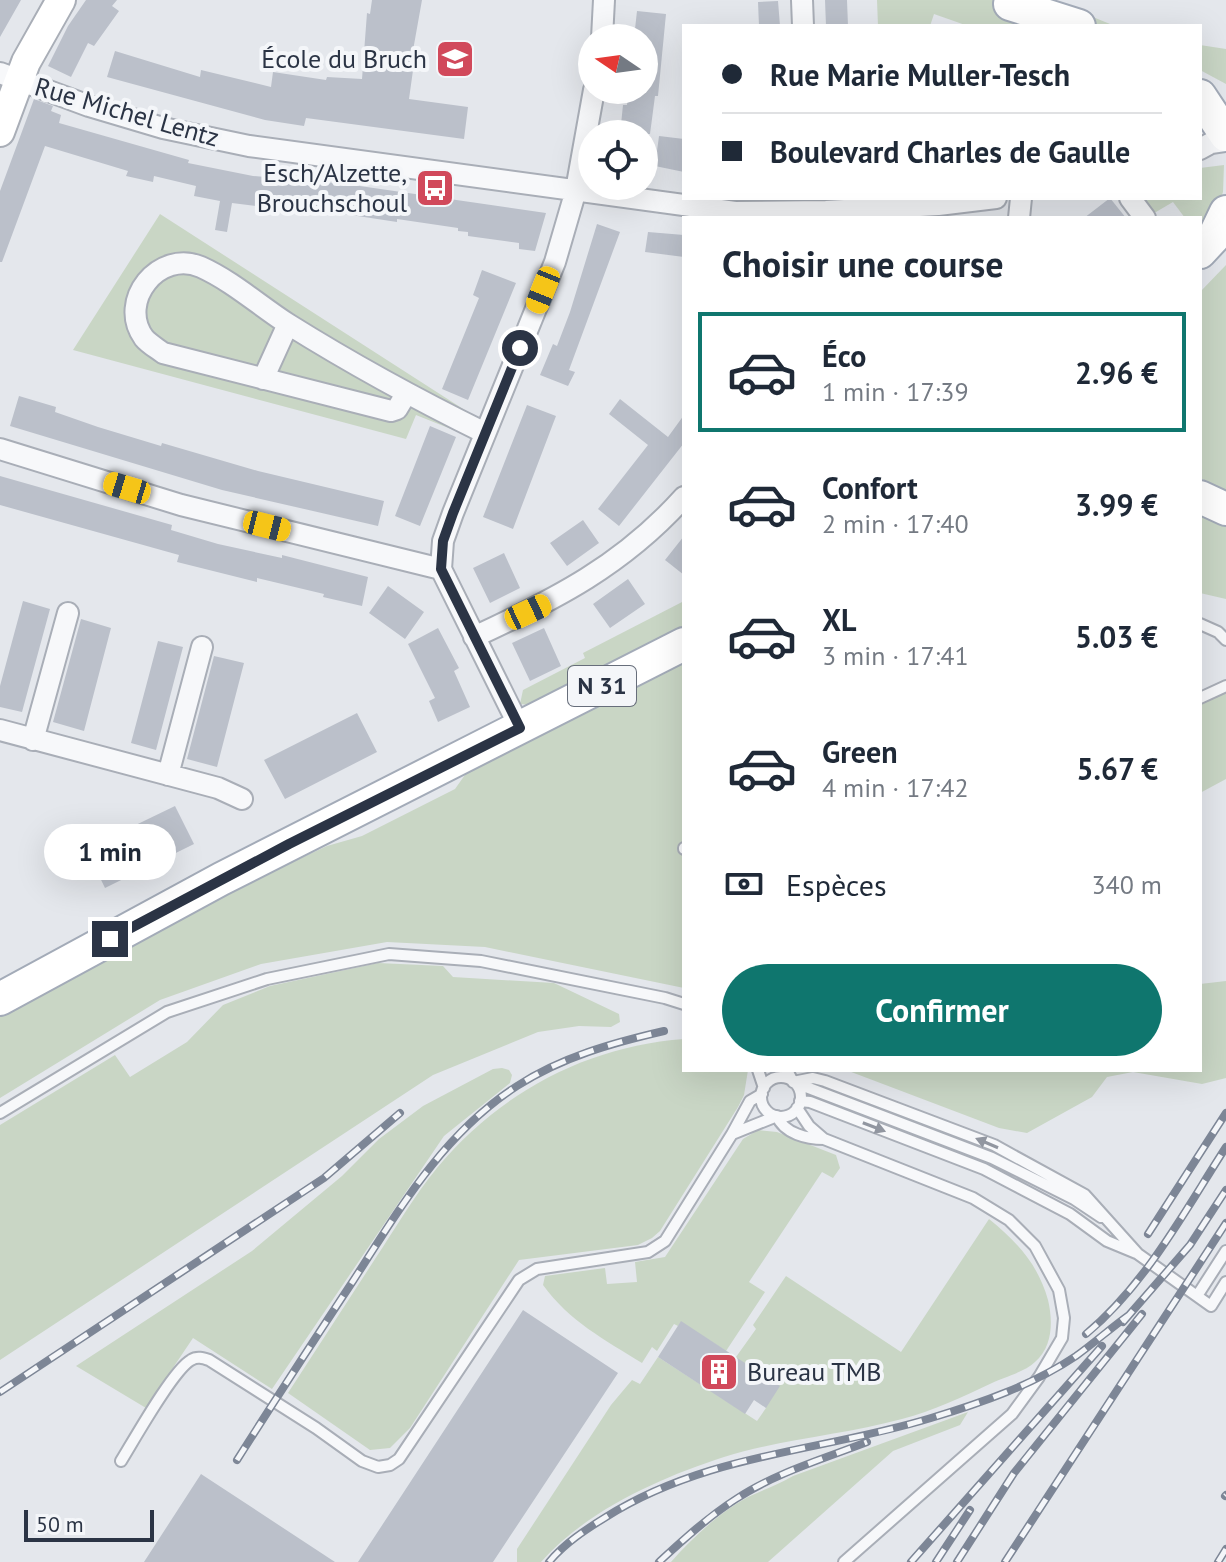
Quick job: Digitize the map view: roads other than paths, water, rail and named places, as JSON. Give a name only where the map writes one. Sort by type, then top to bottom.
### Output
[{"type":"main road","points":[[1007,2],[1040,24]]},
{"type":"main road","points":[[1007,2],[1073,24]]},
{"type":"main road","points":[[1202,73],[1226,99]]},
{"type":"main road","points":[[1202,99],[1226,138]]},
{"type":"main road","points":[[1202,250],[1214,237],[1226,212]]},
{"type":"main road","points":[[1202,273],[1226,246]]},
{"type":"main road","points":[[1202,479],[1226,490]]},
{"type":"main road","points":[[1202,498],[1226,509]]},
{"type":"main road","name":"N 31","points":[[0,999],[221,879],[682,645]]},
{"type":"street","points":[[0,132],[10,76],[61,0]]},
{"type":"street","points":[[603,24],[604,0]]},
{"type":"street","points":[[802,0],[803,24]]},
{"type":"street","name":"Rue Michel Lentz","points":[[10,76],[89,106],[163,128],[249,146],[735,212],[968,200]]},
{"type":"street","points":[[520,728],[441,569],[443,541],[555,262],[576,190],[591,104]]},
{"type":"street","points":[[1202,148],[1226,138]]},
{"type":"street","points":[[1202,157],[1226,156]]},
{"type":"street","points":[[406,394],[397,409],[391,411],[163,353],[144,338],[135,314],[140,291],[154,272],[175,264],[199,266],[288,324],[406,394],[485,433]]},
{"type":"street","points":[[263,379],[288,324]]},
{"type":"street","points":[[0,449],[181,505],[441,569]]},
{"type":"street","points":[[474,637],[555,599],[614,562],[682,499]]},
{"type":"street","points":[[33,740],[68,613]]},
{"type":"street","points":[[168,775],[202,647]]},
{"type":"street","points":[[0,730],[218,788],[242,799]]},
{"type":"lane","points":[[1202,625],[1218,632],[1226,640]]},
{"type":"lane","points":[[1202,697],[1226,686]]},
{"type":"lane","points":[[0,1113],[167,1012],[267,979],[389,954],[481,961],[682,1003]]},
{"type":"lane","points":[[758,1072],[764,1107],[777,1116],[780,1124],[814,1139],[824,1139]]},
{"type":"lane","points":[[788,1072],[800,1092],[799,1104],[809,1126],[824,1139],[973,1198],[1009,1220],[1035,1246],[1059,1290],[1064,1318],[1062,1338],[1012,1414],[844,1562]]},
{"type":"lane","points":[[121,1461],[175,1377],[190,1360],[199,1357],[209,1360],[316,1428],[362,1461],[378,1467],[390,1465],[399,1459],[519,1280],[537,1269],[648,1252],[658,1247],[665,1241],[750,1101],[774,1079],[787,1078],[992,1158],[1074,1199],[1112,1225],[1138,1254],[1211,1306],[1226,1282]]},
{"type":"lane","points":[[732,1134],[777,1116],[792,1114],[799,1104],[810,1102],[984,1169],[1070,1214],[1107,1241],[1138,1254]]},
{"type":"lane","points":[[1197,1296],[1226,1251]]},
{"type":"railway","points":[[237,1460],[406,1200],[467,1126],[517,1086],[552,1067],[607,1046],[664,1031]]},
{"type":"railway","points":[[0,1392],[324,1178],[400,1113]]},
{"type":"railway","points":[[1148,1234],[1226,1113]]},
{"type":"railway","points":[[1086,1334],[1146,1270],[1226,1147]]},
{"type":"railway","points":[[1123,1322],[1190,1245],[1226,1190]]},
{"type":"railway","points":[[1005,1562],[1226,1223]]},
{"type":"railway","points":[[957,1562],[1014,1473],[1142,1314]]},
{"type":"railway","points":[[549,1562],[583,1532],[606,1517],[684,1479],[765,1456],[931,1418],[988,1399],[1076,1356],[1129,1315]]},
{"type":"railway","points":[[911,1562],[1102,1346]]},
{"type":"railway","points":[[659,1562],[706,1521],[751,1490],[800,1467],[867,1442]]},
{"type":"railway","points":[[936,1562],[970,1510]]},
{"type":"railway","points":[[1218,1562],[1226,1549]]},
{"type":"place","name":"École du Bruch","points":[[455,59]]},
{"type":"place","name":"Esch/Alzette, Brouchschoul","points":[[435,188]]},
{"type":"place","name":"Bureau TMB","points":[[719,1372]]}]
